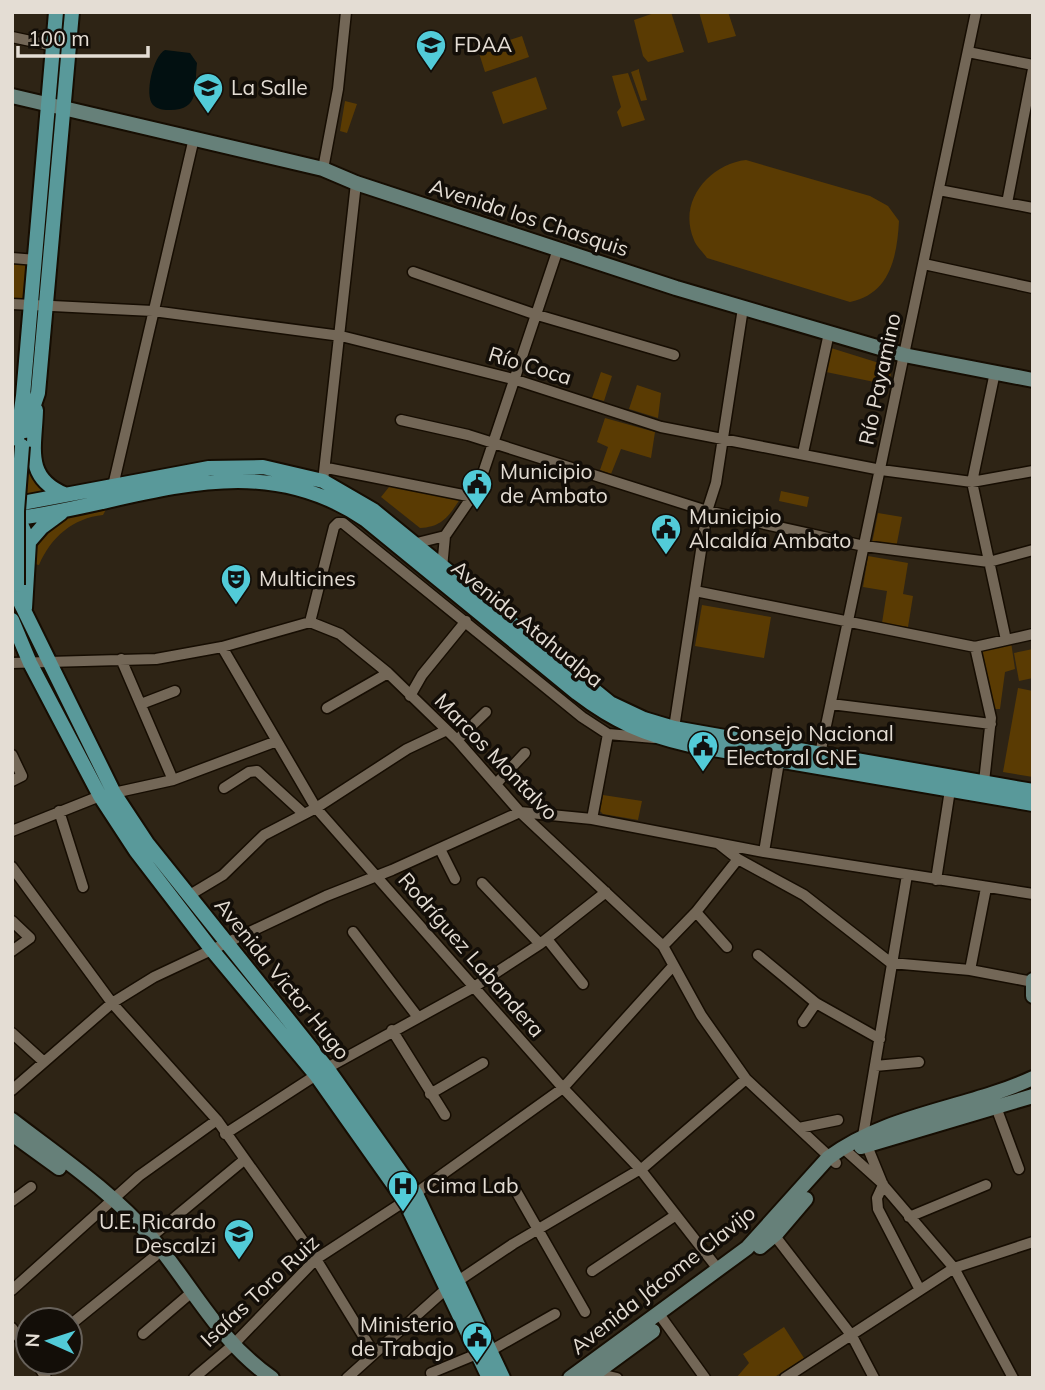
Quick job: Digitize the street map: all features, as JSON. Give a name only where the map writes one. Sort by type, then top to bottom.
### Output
[{"type":"main road","name":"Avenida Victor Hugo","points":[[56,12],[56,107],[39,305],[30,399],[13,466],[19,512],[29,546],[20,596],[107,795],[227,942],[322,1071],[410,1198],[484,1352],[503,1378]]},
{"type":"main road","name":"Avenida Victor Hugo","points":[[30,399],[19,373],[39,305],[36,260],[56,107],[72,12]]},
{"type":"main road","points":[[12,542],[22,542],[29,546],[66,501],[38,478],[30,399]]},
{"type":"main road","name":"Avenida Victor Hugo","points":[[19,437],[17,511],[20,636]]},
{"type":"main road","points":[[13,466],[27,465],[35,458]]},
{"type":"main road","name":"Avenida Atahualpa","points":[[19,512],[113,486],[209,468],[241,466],[325,474],[416,543],[610,703],[644,719],[674,728],[1033,791]]},
{"type":"main road","name":"Avenida Atahualpa","points":[[66,501],[209,481],[247,479],[276,482],[342,504],[444,583],[601,712],[635,731],[779,762],[1033,804]]},
{"type":"main road","name":"Avenida Victor Hugo","points":[[12,620],[30,663],[107,795],[136,851],[212,950],[322,1071]]},
{"type":"main road","name":"Avenida Victor Hugo","points":[[484,1352],[489,1378]]},
{"type":"street","points":[[323,169],[338,89],[346,12]]},
{"type":"street","name":"Río Payamino","points":[[820,754],[976,12]]},
{"type":"street","points":[[12,37],[54,46]]},
{"type":"street","points":[[968,52],[1033,67],[1007,203]]},
{"type":"street","name":"Avenida los Chasquis","points":[[12,96],[323,169],[356,183],[743,308],[904,355],[1033,380]]},
{"type":"street","points":[[113,486],[194,138]]},
{"type":"street","points":[[356,183],[325,474],[473,497]]},
{"type":"street","points":[[939,190],[1033,208]]},
{"type":"street","points":[[444,583],[442,565],[445,536],[473,497],[558,249]]},
{"type":"street","points":[[12,258],[36,260]]},
{"type":"street","points":[[924,264],[1033,288]]},
{"type":"street","points":[[413,272],[534,314],[674,355]]},
{"type":"street","name":"Río Coca","points":[[12,304],[153,311],[341,337],[513,379],[661,427],[881,470],[972,482],[1033,471]]},
{"type":"street","points":[[674,728],[707,511],[716,483],[743,308]]},
{"type":"street","points":[[803,453],[829,333]]},
{"type":"street","points":[[995,372],[972,482],[1006,640]]},
{"type":"street","points":[[401,421],[492,443],[707,511],[864,546],[989,562],[1033,550]]},
{"type":"street","points":[[12,663],[156,659],[222,647],[310,622],[338,523],[343,523],[556,696],[608,734],[657,737]]},
{"type":"street","points":[[416,543],[445,536]]},
{"type":"street","points":[[695,590],[975,647],[1033,634]]},
{"type":"street","points":[[410,696],[466,621]]},
{"type":"street","name":"Marcos Montalvo","points":[[310,622],[340,634],[388,673],[457,740],[520,812],[663,946],[673,966],[746,1079],[799,1128],[883,1185]]},
{"type":"street","name":"Rodríguez Labandera","points":[[222,647],[316,808],[563,1088],[640,1169],[718,1269]]},
{"type":"street","points":[[975,647],[991,724],[984,782]]},
{"type":"street","points":[[121,659],[173,779]]},
{"type":"street","points":[[327,708],[388,673]]},
{"type":"street","points":[[141,704],[175,691]]},
{"type":"street","points":[[831,704],[991,724]]},
{"type":"street","points":[[457,740],[486,712]]},
{"type":"street","points":[[188,896],[229,870],[264,835],[316,808],[407,749],[445,731]]},
{"type":"street","points":[[592,819],[608,734]]},
{"type":"street","points":[[12,831],[59,811],[107,795],[173,779],[278,741]]},
{"type":"street","points":[[496,784],[525,753]]},
{"type":"street","points":[[12,755],[22,776],[12,781]]},
{"type":"street","points":[[764,852],[779,762]]},
{"type":"street","points":[[224,788],[257,771],[304,814]]},
{"type":"street","points":[[936,880],[950,790]]},
{"type":"street","points":[[59,811],[83,887]]},
{"type":"street","points":[[12,1090],[112,1003],[154,977],[520,812],[592,819],[764,852],[1033,894]]},
{"type":"street","points":[[715,841],[738,859],[804,895],[891,963],[970,970],[1032,985]]},
{"type":"street","points":[[440,849],[455,879]]},
{"type":"street","points":[[663,946],[696,912],[738,859]]},
{"type":"street","points":[[12,867],[112,1003],[217,1120],[316,1259],[373,1352]]},
{"type":"street","points":[[864,1140],[907,875]]},
{"type":"street","points":[[482,883],[543,941],[583,984]]},
{"type":"street","points":[[970,970],[986,888]]},
{"type":"street","points":[[226,1133],[322,1071],[417,1016],[474,987],[543,941],[606,892]]},
{"type":"street","points":[[696,912],[727,947]]},
{"type":"street","points":[[12,921],[30,938],[12,951]]},
{"type":"street","points":[[353,932],[417,1016]]},
{"type":"street","points":[[758,955],[816,1003],[880,1040]]},
{"type":"street","name":"Isaías Toro Ruiz","points":[[194,1378],[230,1347],[316,1259],[410,1198],[563,1088],[673,966]]},
{"type":"street","points":[[803,1022],[816,1003]]},
{"type":"street","points":[[392,1030],[445,1115]]},
{"type":"street","points":[[12,1033],[44,1062]]},
{"type":"street","points":[[875,1066],[919,1062]]},
{"type":"street","points":[[430,1094],[483,1063]]},
{"type":"street","name":"Avenida Jácome Clavijo","points":[[592,1375],[764,1233],[839,1156],[864,1140],[1033,1078]]},
{"type":"street","points":[[347,1378],[451,1285],[640,1169],[746,1079]]},
{"type":"street","name":"Avenida Jácome Clavijo","points":[[864,1140],[1033,1096]]},
{"type":"street","points":[[996,1107],[1018,1169]]},
{"type":"street","points":[[12,1120],[151,1237],[189,1294],[256,1378]]},
{"type":"street","points":[[12,1290],[139,1176],[217,1120]]},
{"type":"street","points":[[799,1128],[838,1120]]},
{"type":"street","points":[[12,1134],[112,1202],[189,1294]]},
{"type":"street","name":"Marcos Montalvo","points":[[864,1140],[883,1185],[954,1268],[1013,1378]]},
{"type":"street","name":"Avenida Jácome Clavijo","points":[[570,1378],[662,1318],[775,1236],[839,1156]]},
{"type":"street","points":[[151,1237],[244,1160]]},
{"type":"street","points":[[883,1185],[877,1198],[878,1209],[920,1290]]},
{"type":"street","points":[[909,1217],[986,1185]]},
{"type":"street","points":[[12,1201],[32,1186]]},
{"type":"street","points":[[516,1191],[585,1312]]},
{"type":"street","points":[[592,1271],[676,1215]]},
{"type":"street","points":[[775,1236],[852,1336],[874,1378]]},
{"type":"street","points":[[785,1378],[954,1268],[1033,1242]]},
{"type":"street","points":[[84,1314],[155,1256]]},
{"type":"street","points":[[143,1334],[189,1294]]},
{"type":"street","points":[[431,1373],[484,1352],[555,1314]]},
{"type":"street","points":[[662,1318],[705,1378]]},
{"type":"street","points":[[230,1347],[272,1378]]},
{"type":"street","points":[[592,1375],[617,1378]]},
{"type":"shaded area","points":[[657,12],[671,12],[684,52],[648,62],[643,56],[634,20]]},
{"type":"shaded area","points":[[699,12],[728,12],[736,36],[708,43]]},
{"type":"shaded area","points":[[522,36],[529,57],[485,72],[478,50]]},
{"type":"shaded area","points":[[165,50],[190,53],[197,63],[194,96],[186,107],[160,109],[150,100],[154,67]]},
{"type":"shaded area","points":[[639,69],[647,100],[641,101],[631,72]]},
{"type":"shaded area","points":[[628,73],[645,120],[622,127],[617,112],[621,107],[612,76]]},
{"type":"shaded area","points":[[536,77],[547,109],[503,124],[492,92]]},
{"type":"shaded area","points":[[345,101],[357,104],[347,133],[340,131]]},
{"type":"shaded area","points":[[746,160],[870,196],[888,206],[899,221],[893,260],[883,282],[864,298],[850,302],[707,258],[695,242],[690,226],[693,199],[709,177],[733,163]]},
{"type":"shaded area","points":[[12,261],[30,262],[29,302],[12,301]]},
{"type":"shaded area","points":[[831,348],[892,367],[889,385],[826,372]]},
{"type":"shaded area","points":[[601,372],[612,376],[604,401],[592,398]]},
{"type":"shaded area","points":[[637,385],[661,393],[658,418],[629,409]]},
{"type":"shaded area","points":[[605,418],[655,432],[651,458],[621,449],[611,474],[600,470],[608,447],[597,442]]},
{"type":"shaded area","points":[[32,472],[44,494],[24,496],[27,474]]},
{"type":"shaded area","points":[[393,482],[460,499],[444,520],[420,528],[381,497]]},
{"type":"shaded area","points":[[781,491],[809,497],[807,507],[779,501]]},
{"type":"shaded area","points":[[109,504],[103,515],[82,520],[64,531],[50,546],[39,565],[30,563],[35,548],[50,527],[69,516]]},
{"type":"shaded area","points":[[878,513],[902,517],[896,548],[872,543]]},
{"type":"shaded area","points":[[868,556],[908,563],[903,594],[913,596],[908,627],[882,623],[887,591],[863,587]]},
{"type":"shaded area","points":[[702,605],[771,617],[764,658],[695,646]]},
{"type":"shaded area","points":[[1011,642],[1015,669],[1005,672],[1000,709],[994,709],[981,650]]},
{"type":"shaded area","points":[[1033,649],[1033,678],[1019,681],[1014,653]]},
{"type":"shaded area","points":[[1018,688],[1033,691],[1033,777],[1003,772]]},
{"type":"shaded area","points":[[603,795],[642,801],[638,820],[603,814],[600,811]]},
{"type":"shaded area","points":[[784,1327],[804,1358],[773,1378],[736,1378],[749,1363],[743,1354]]},
{"type":"place","name":"FDAA","points":[[431,72]]},
{"type":"place","name":"La Salle","points":[[208,115]]},
{"type":"place","name":"Municipio de Ambato","points":[[477,511]]},
{"type":"place","name":"Municipio Alcaldía Ambato","points":[[666,556]]},
{"type":"place","name":"Multicines","points":[[236,606]]},
{"type":"place","name":"Consejo Nacional Electoral CNE","points":[[703,773]]},
{"type":"place","name":"Cima Lab","points":[[403,1213]]},
{"type":"place","name":"U.E. Ricardo Descalzi","points":[[239,1261]]},
{"type":"place","name":"Ministerio de Trabajo","points":[[477,1364]]}]
